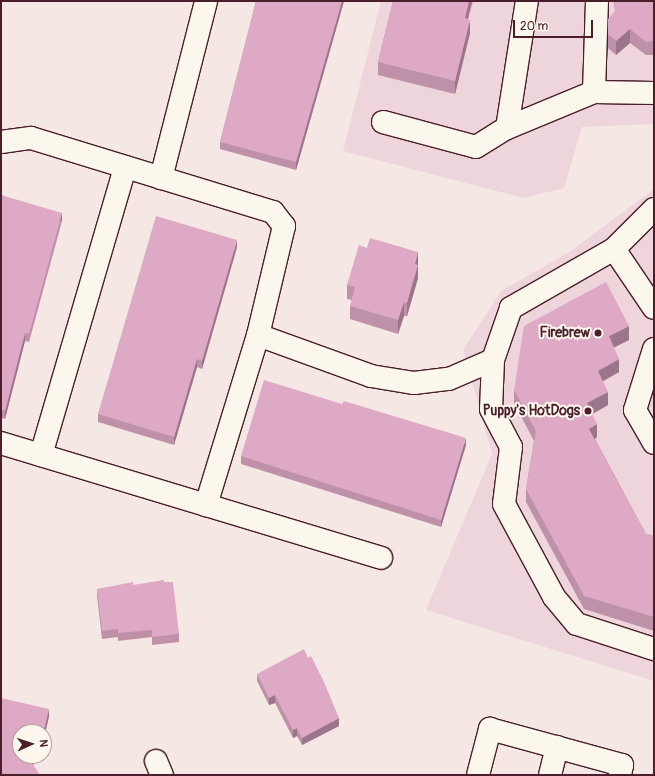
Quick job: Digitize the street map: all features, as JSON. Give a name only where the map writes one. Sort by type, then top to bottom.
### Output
[{"type":"lane","points":[[161,178],[206,1]]},
{"type":"lane","points":[[507,128],[527,1]]},
{"type":"lane","points":[[594,92],[598,1]]},
{"type":"lane","points":[[383,122],[476,147],[507,128],[594,92],[654,93]]},
{"type":"lane","points":[[1,142],[31,138],[273,212],[284,226],[258,335],[206,505]]},
{"type":"lane","points":[[40,455],[126,167]]},
{"type":"lane","points":[[654,209],[614,249],[511,308],[493,360],[491,409],[511,447],[504,504],[554,597],[577,624],[654,649]]},
{"type":"lane","points":[[614,249],[654,308]]},
{"type":"lane","points":[[258,335],[371,376],[414,383],[449,379],[493,360]]},
{"type":"lane","points":[[654,349],[635,410],[654,443]]},
{"type":"lane","points":[[1,443],[381,558]]},
{"type":"lane","points":[[478,775],[490,729],[622,765],[620,775]]},
{"type":"lane","points":[[550,775],[556,747]]},
{"type":"shaded area","points":[[381,1],[654,1],[654,124],[582,127],[564,188],[523,198],[343,151]]},
{"type":"shaded area","points":[[654,189],[654,681],[426,610],[492,454],[463,350],[501,291],[571,251]]},
{"type":"building","points":[[256,1],[342,1],[296,162],[220,142]]},
{"type":"building","points":[[393,1],[469,1],[465,18],[470,20],[455,81],[378,62]]},
{"type":"building","points":[[615,1],[654,1],[654,41],[646,42],[630,29],[616,41],[608,34],[608,19],[615,11]]},
{"type":"building","points":[[1,195],[62,213],[29,334],[25,333],[5,411],[1,410]]},
{"type":"building","points":[[156,216],[237,240],[202,361],[197,359],[174,437],[98,414]]},
{"type":"building","points":[[370,238],[418,252],[415,264],[418,265],[407,303],[404,302],[398,320],[350,306],[355,287],[347,285],[359,245],[367,248]]},
{"type":"building","points":[[606,282],[629,326],[609,336],[619,359],[598,371],[608,392],[587,403],[597,424],[589,429],[646,534],[654,536],[654,617],[584,596],[526,489],[536,431],[514,390],[524,326]]},
{"type":"building","points":[[264,380],[342,404],[344,401],[466,438],[441,520],[241,456]]},
{"type":"building","points":[[164,580],[164,582],[173,582],[179,634],[152,637],[152,630],[118,633],[118,629],[102,631],[97,589],[133,582],[133,585]]},
{"type":"building","points":[[304,649],[308,658],[311,656],[339,718],[302,738],[297,728],[293,730],[275,695],[269,698],[257,674]]},
{"type":"building","points":[[1,698],[49,709],[46,724],[12,724],[12,764],[33,764],[40,775],[1,775]]},
{"type":"place","name":"Firebrew","points":[[598,333]]},
{"type":"place","name":"Puppy's HotDogs","points":[[588,411]]}]
